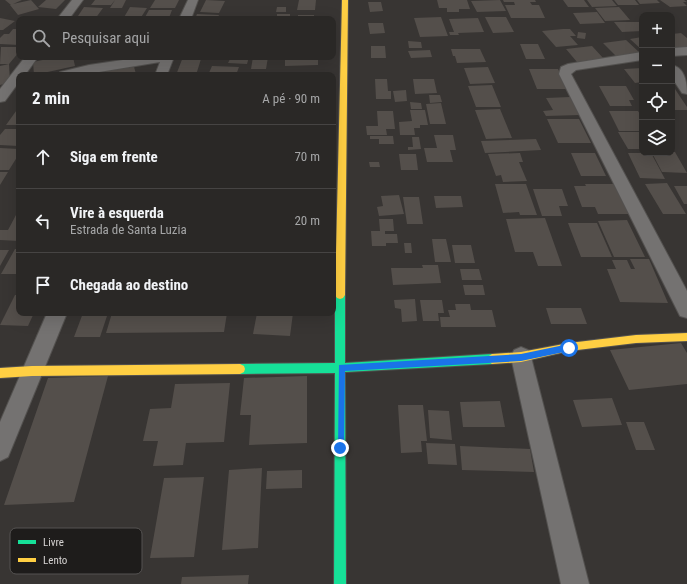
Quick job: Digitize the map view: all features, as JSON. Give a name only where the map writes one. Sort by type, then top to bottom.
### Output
[{"type":"street","points":[[65,16],[78,0]]},
{"type":"street","points":[[186,16],[193,0]]},
{"type":"street","points":[[340,584],[340,306],[344,0]]},
{"type":"street","points":[[675,52],[687,51]]},
{"type":"street","points":[[639,56],[573,67],[566,70],[565,74],[687,310]]},
{"type":"street","points":[[20,72],[30,60]]},
{"type":"street","points":[[77,72],[148,60]]},
{"type":"street","points":[[162,72],[167,60]]},
{"type":"street","points":[[675,73],[687,90]]},
{"type":"street","points":[[2,93],[16,76]]},
{"type":"street","points":[[2,93],[16,88]]},
{"type":"street","points":[[0,448],[56,316]]},
{"type":"street","points":[[0,373],[32,371],[341,368],[521,357],[569,348],[636,339],[687,337]]},
{"type":"street","points":[[521,357],[576,584]]},
{"type":"building","points":[[5,0],[22,0],[13,4],[31,0],[39,9],[18,15],[11,5]]},
{"type":"building","points":[[46,0],[65,0],[56,9],[38,7]]},
{"type":"building","points":[[95,0],[115,0],[111,5],[91,5]]},
{"type":"building","points":[[115,0],[126,0],[122,8],[110,8]]},
{"type":"building","points":[[155,0],[179,0],[175,8],[150,8]]},
{"type":"building","points":[[206,0],[225,1],[219,13],[200,12]]},
{"type":"building","points":[[299,0],[316,0],[315,10],[297,10]]},
{"type":"building","points":[[437,0],[467,0],[470,9],[459,9],[459,12],[447,12],[447,8],[439,8]]},
{"type":"building","points":[[500,0],[506,11],[477,12],[471,1]]},
{"type":"building","points":[[503,0],[535,0],[536,2],[530,2],[532,5],[539,5],[545,18],[511,18],[505,5],[515,5],[514,2],[504,2]]},
{"type":"building","points":[[563,0],[584,0],[589,7],[568,7]]},
{"type":"building","points":[[587,0],[612,0],[617,6],[592,7]]},
{"type":"building","points":[[614,0],[635,0],[639,5],[618,5]]},
{"type":"building","points":[[637,0],[657,0],[660,3],[640,4]]},
{"type":"building","points":[[660,0],[684,0],[687,2],[683,2],[687,6],[670,7]]},
{"type":"building","points":[[368,2],[381,2],[383,11],[370,12]]},
{"type":"building","points":[[84,7],[103,8],[97,16],[78,16]]},
{"type":"building","points":[[130,7],[147,8],[142,16],[125,16]]},
{"type":"building","points":[[277,7],[286,7],[286,12],[276,12]]},
{"type":"building","points":[[619,7],[630,20],[605,21],[595,8]]},
{"type":"building","points":[[149,10],[172,10],[170,16],[146,16]]},
{"type":"building","points":[[597,12],[605,23],[580,24],[573,13]]},
{"type":"building","points":[[197,14],[219,15],[218,16],[196,16]]},
{"type":"building","points":[[277,14],[290,14],[290,16],[277,16]]},
{"type":"building","points":[[298,15],[314,15],[314,16]]},
{"type":"building","points":[[441,17],[448,36],[420,37],[414,18]]},
{"type":"building","points":[[485,17],[506,17],[514,32],[493,33]]},
{"type":"building","points":[[0,18],[15,21],[3,30],[0,30]]},
{"type":"building","points":[[478,18],[484,32],[458,33],[459,35],[450,35],[449,32],[454,32],[449,19]]},
{"type":"building","points":[[614,22],[639,22],[639,31],[622,32]]},
{"type":"building","points":[[368,23],[383,23],[385,33],[370,34]]},
{"type":"building","points":[[13,29],[16,29],[16,45],[0,44],[0,38],[4,34],[9,34]]},
{"type":"building","points":[[570,29],[576,36],[570,36],[578,45],[556,47],[542,31]]},
{"type":"building","points":[[578,32],[586,33],[585,39],[577,38]]},
{"type":"building","points":[[681,33],[687,38],[687,47],[675,49],[675,34]]},
{"type":"building","points":[[639,38],[639,47],[630,39]]},
{"type":"building","points":[[626,40],[639,53],[617,57],[603,43]]},
{"type":"building","points":[[408,41],[421,42],[422,48],[409,48]]},
{"type":"building","points":[[520,44],[538,44],[545,59],[526,59]]},
{"type":"building","points":[[371,46],[385,46],[386,58],[371,58]]},
{"type":"building","points":[[592,46],[604,59],[577,62],[566,49]]},
{"type":"building","points":[[1,47],[16,47],[16,56],[9,64],[0,64]]},
{"type":"building","points":[[451,49],[480,49],[486,62],[457,63]]},
{"type":"building","points":[[430,50],[432,57],[411,58],[408,51]]},
{"type":"building","points":[[43,60],[74,60],[75,66],[48,72],[34,72],[33,62]]},
{"type":"building","points":[[182,60],[201,60],[197,72],[177,72]]},
{"type":"building","points":[[230,60],[248,60],[247,64],[228,63]]},
{"type":"building","points":[[252,60],[268,60],[266,69],[251,69]]},
{"type":"building","points":[[285,60],[318,60],[318,65],[285,66]]},
{"type":"building","points":[[133,63],[135,72],[94,72]]},
{"type":"building","points":[[9,64],[10,82],[0,85],[0,66]]},
{"type":"building","points":[[212,66],[239,67],[237,72],[209,72]]},
{"type":"building","points":[[488,67],[495,83],[470,84],[464,68]]},
{"type":"building","points":[[639,68],[639,82],[635,83],[624,69]]},
{"type":"building","points":[[529,69],[558,69],[568,89],[537,89]]},
{"type":"building","points":[[375,79],[387,79],[388,91],[391,91],[391,99],[376,99]]},
{"type":"building","points":[[413,79],[434,79],[437,93],[415,94]]},
{"type":"building","points":[[492,85],[501,107],[476,107],[468,86]]},
{"type":"building","points":[[599,86],[626,86],[634,100],[629,100],[632,106],[610,106]]},
{"type":"building","points":[[675,89],[687,107],[687,110],[675,110]]},
{"type":"building","points":[[406,90],[407,101],[395,102],[393,91]]},
{"type":"building","points":[[429,95],[440,95],[442,102],[430,103]]},
{"type":"building","points":[[570,97],[580,115],[546,116],[543,111],[553,110],[546,98]]},
{"type":"building","points":[[410,102],[421,103],[422,109],[411,109]]},
{"type":"building","points":[[441,103],[446,124],[430,124],[426,104]]},
{"type":"building","points":[[500,109],[512,138],[486,139],[475,110]]},
{"type":"building","points":[[410,110],[425,110],[428,125],[420,125],[420,128],[414,128],[415,135],[400,135],[399,122],[412,121]]},
{"type":"building","points":[[16,111],[16,125],[6,125]]},
{"type":"building","points":[[377,111],[393,111],[395,129],[386,129],[387,135],[367,135],[366,126],[378,126]]},
{"type":"building","points":[[609,111],[638,111],[639,131],[619,131]]},
{"type":"building","points":[[547,119],[579,119],[591,143],[558,143]]},
{"type":"building","points":[[5,129],[16,129],[16,146],[0,145],[0,135]]},
{"type":"building","points":[[618,132],[639,132],[639,149],[628,149]]},
{"type":"building","points":[[434,135],[453,135],[456,150],[450,150],[453,162],[427,162],[424,148],[437,148]]},
{"type":"building","points":[[370,136],[393,136],[394,144],[379,144],[379,139],[370,139]]},
{"type":"building","points":[[412,137],[419,137],[421,149],[408,150],[408,147],[413,147]]},
{"type":"building","points":[[536,139],[541,150],[485,153],[481,141]]},
{"type":"building","points":[[0,148],[16,149],[16,159],[9,170],[0,170]]},
{"type":"building","points":[[675,152],[687,173],[662,172],[654,156],[675,156]]},
{"type":"building","points":[[520,153],[523,162],[519,162],[527,181],[503,182],[501,175],[496,176],[488,154]]},
{"type":"building","points":[[571,153],[595,153],[606,176],[581,176]]},
{"type":"building","points":[[628,153],[639,153],[639,156],[653,156],[665,179],[640,178]]},
{"type":"building","points":[[399,154],[416,154],[418,170],[401,170]]},
{"type":"building","points":[[369,162],[379,162],[380,167],[370,167]]},
{"type":"building","points":[[0,172],[8,172],[0,185]]},
{"type":"building","points":[[667,183],[686,214],[663,214],[645,184]]},
{"type":"building","points":[[495,184],[526,184],[537,215],[520,215],[519,212],[503,213]]},
{"type":"building","points":[[585,184],[617,184],[631,214],[598,214],[595,207],[582,207],[574,186],[586,186]]},
{"type":"building","points":[[674,186],[687,186],[687,204],[684,204]]},
{"type":"building","points":[[533,189],[562,189],[568,206],[559,206],[562,216],[542,216]]},
{"type":"building","points":[[399,195],[404,214],[379,216],[377,207],[383,206],[381,196]]},
{"type":"building","points":[[434,196],[461,196],[463,207],[436,208]]},
{"type":"building","points":[[403,197],[419,197],[423,224],[407,224]]},
{"type":"building","points":[[16,215],[16,241],[0,240],[0,230],[8,230]]},
{"type":"building","points":[[545,218],[562,266],[538,266],[533,252],[515,252],[506,219]]},
{"type":"building","points":[[379,219],[393,219],[394,231],[385,231],[385,234],[397,234],[398,243],[386,243],[386,246],[372,246],[371,231],[380,231]]},
{"type":"building","points":[[627,220],[645,257],[614,257],[598,221]]},
{"type":"building","points":[[568,223],[597,223],[612,257],[581,257]]},
{"type":"building","points":[[432,239],[446,239],[451,262],[435,262]]},
{"type":"building","points":[[404,243],[411,243],[412,253],[405,253]]},
{"type":"building","points":[[452,245],[471,245],[475,263],[455,263]]},
{"type":"building","points":[[15,249],[16,249],[16,274],[1,274]]},
{"type":"building","points":[[0,250],[9,250],[0,266]]},
{"type":"building","points":[[630,259],[649,259],[668,303],[620,302],[607,269],[616,269],[612,260],[627,260],[631,269],[635,269]]},
{"type":"building","points":[[422,265],[438,265],[441,283],[393,285],[391,268],[423,268]]},
{"type":"building","points":[[460,269],[479,269],[482,280],[462,280]]},
{"type":"building","points":[[463,285],[483,285],[485,295],[465,295]]},
{"type":"building","points":[[16,295],[16,316],[33,316],[28,326],[0,325]]},
{"type":"building","points":[[415,299],[417,321],[402,322],[401,309],[395,308],[394,300]]},
{"type":"building","points":[[420,300],[442,300],[444,313],[438,313],[439,321],[423,321]]},
{"type":"building","points":[[455,304],[470,304],[471,310],[492,310],[496,327],[441,327],[440,317],[450,317],[448,310],[456,310]]},
{"type":"building","points":[[546,308],[581,308],[587,324],[551,324]]},
{"type":"building","points":[[82,316],[107,316],[100,337],[74,337]]},
{"type":"building","points":[[111,316],[227,316],[224,332],[106,333]]},
{"type":"building","points":[[256,316],[293,316],[290,336],[253,334]]},
{"type":"building","points":[[681,343],[687,353],[687,384],[629,390],[610,350]]},
{"type":"building","points":[[108,376],[74,502],[4,505],[48,378]]},
{"type":"building","points":[[307,376],[307,443],[249,445],[251,415],[240,415],[244,378]]},
{"type":"building","points":[[230,383],[224,442],[186,443],[183,465],[153,466],[158,441],[143,441],[150,409],[171,408],[175,384]]},
{"type":"building","points":[[612,398],[622,425],[582,427],[573,400]]},
{"type":"building","points":[[500,401],[505,427],[463,427],[460,402]]},
{"type":"building","points":[[398,405],[423,405],[427,441],[421,441],[422,452],[401,453]]},
{"type":"building","points":[[428,410],[449,411],[452,440],[430,438]]},
{"type":"building","points":[[626,422],[644,422],[655,450],[636,450]]},
{"type":"building","points":[[426,443],[455,444],[457,465],[428,464]]},
{"type":"building","points":[[460,446],[530,449],[534,472],[462,470]]},
{"type":"building","points":[[262,468],[258,548],[222,550],[229,470]]},
{"type":"building","points":[[302,470],[302,488],[266,489],[267,471]]},
{"type":"building","points":[[204,477],[194,557],[150,558],[164,478]]},
{"type":"building","points":[[249,575],[248,584],[181,584],[182,577]]},
{"type":"traffic: fast","points":[[340,295],[340,584]]},
{"type":"traffic: fast","points":[[240,369],[341,368],[492,359]]},
{"type":"traffic: slow","points":[[340,295],[345,0]]},
{"type":"traffic: slow","points":[[492,359],[521,357],[569,347],[636,339],[687,337]]},
{"type":"traffic: slow","points":[[0,373],[32,371],[240,369]]},
{"type":"route","points":[[340,448],[341,368],[521,357],[569,348]]}]
